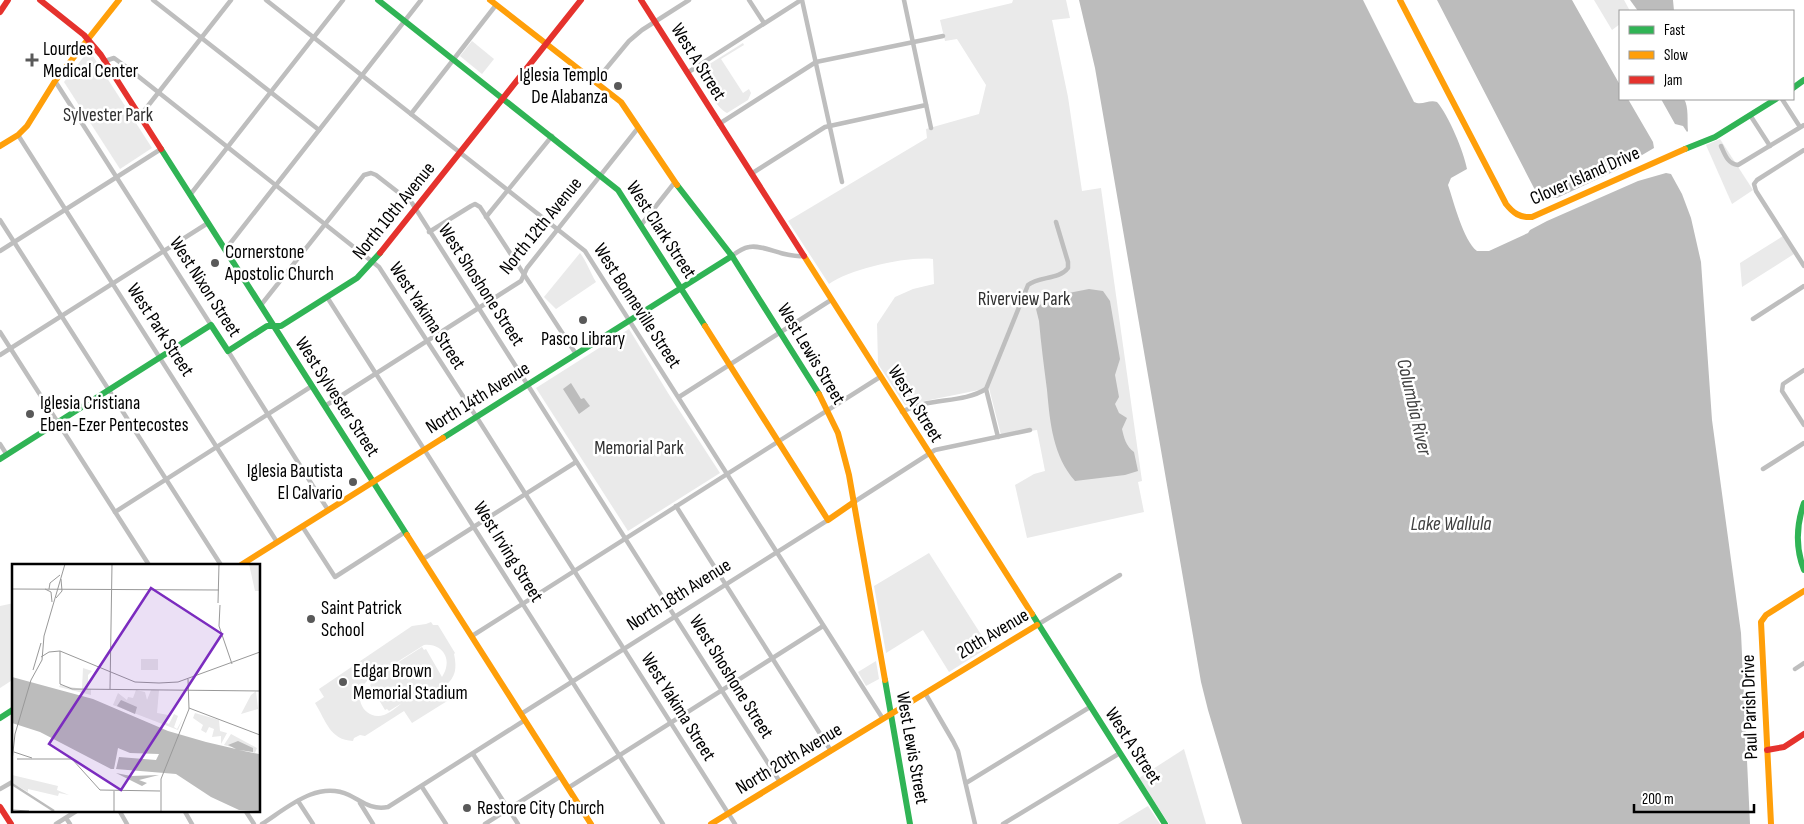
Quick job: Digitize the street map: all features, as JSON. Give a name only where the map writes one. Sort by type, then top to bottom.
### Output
[{"type":"street","points":[[0,6],[8,0]]},
{"type":"street","points":[[0,12],[8,0]]},
{"type":"street","name":"West Sylvester Street","points":[[40,0],[88,39],[105,61],[591,824]]},
{"type":"street","points":[[0,146],[18,135],[34,116],[55,81],[119,0]]},
{"type":"street","points":[[153,0],[319,130]]},
{"type":"street","points":[[140,116],[232,0]]},
{"type":"street","name":"West Bonneville Street","points":[[266,0],[558,229],[588,255],[883,719]]},
{"type":"street","points":[[190,195],[343,0]]},
{"type":"street","name":"West Clark Street","points":[[378,0],[618,190],[828,520]]},
{"type":"street","points":[[225,250],[421,0]]},
{"type":"street","name":"West Lewis Street","points":[[490,0],[621,102],[674,182],[732,256],[828,410],[844,453],[854,502],[910,824]]},
{"type":"street","name":"North 10th Avenue","points":[[228,351],[267,326],[282,326],[361,275],[581,0]]},
{"type":"street","name":"West A Street","points":[[641,0],[1165,824]]},
{"type":"street","points":[[595,82],[629,41],[689,0]]},
{"type":"street","points":[[749,0],[764,23]]},
{"type":"street","points":[[687,73],[801,0],[842,182]]},
{"type":"street","points":[[904,0],[931,128]]},
{"type":"street","name":"Clover Island Drive","points":[[1400,0],[1506,204],[1513,213],[1519,216],[1532,216],[1659,158],[1715,137],[1774,100]]},
{"type":"street","points":[[411,114],[496,5]]},
{"type":"street","points":[[720,124],[816,62],[943,36]]},
{"type":"street","name":"West Yakima Street","points":[[105,61],[114,58],[379,267],[526,494],[735,824]]},
{"type":"street","name":"West Nixon Street","points":[[55,81],[328,510]]},
{"type":"street","points":[[1721,146],[1729,160],[1738,165],[1802,126],[1783,100]]},
{"type":"street","points":[[752,174],[829,126],[926,105]]},
{"type":"street","points":[[1750,115],[1770,146]]},
{"type":"street","name":"North 12th Avenue","points":[[325,406],[519,282],[527,268],[638,128]]},
{"type":"street","name":"West Park Street","points":[[18,135],[277,542]]},
{"type":"street","points":[[486,216],[552,136]]},
{"type":"street","points":[[0,251],[161,149]]},
{"type":"street","points":[[1804,150],[1757,180],[1754,184],[1756,191],[1804,266]]},
{"type":"street","name":"West Shoshone Street","points":[[325,224],[362,176],[369,173],[377,176],[412,203],[780,782]]},
{"type":"street","points":[[641,225],[674,182]]},
{"type":"street","points":[[429,232],[476,204],[480,207],[576,354]]},
{"type":"street","points":[[0,220],[220,564]]},
{"type":"street","points":[[998,437],[986,389],[1028,285],[1062,274],[1068,268],[1068,262],[1056,222]]},
{"type":"street","points":[[0,355],[208,223]]},
{"type":"street","points":[[261,306],[325,224]]},
{"type":"street","points":[[732,256],[750,247],[789,256],[803,256]]},
{"type":"street","name":"North 14th Avenue","points":[[243,564],[732,256]]},
{"type":"street","points":[[1753,319],[1804,286]]},
{"type":"street","name":"West Irving Street","points":[[327,297],[663,824]]},
{"type":"street","points":[[678,397],[831,300]]},
{"type":"street","points":[[0,459],[211,325]]},
{"type":"street","points":[[0,332],[147,564]]},
{"type":"street","points":[[1804,370],[1783,384],[1782,391],[1804,425]]},
{"type":"street","points":[[472,636],[880,377]]},
{"type":"street","points":[[115,512],[312,386]]},
{"type":"street","points":[[902,412],[912,407],[973,395],[986,389]]},
{"type":"street","points":[[854,502],[935,450],[1030,430]]},
{"type":"street","points":[[1763,469],[1804,443]]},
{"type":"street","points":[[0,444],[7,455]]},
{"type":"street","points":[[423,559],[576,462]]},
{"type":"street","name":"North 18th Avenue","points":[[521,714],[854,502]]},
{"type":"street","points":[[1804,503],[1798,522],[1797,543],[1799,557],[1804,570]]},
{"type":"street","points":[[676,506],[831,751]]},
{"type":"street","points":[[302,526],[334,577],[406,532]]},
{"type":"street","name":"20th Avenue","points":[[883,719],[1120,575]]},
{"type":"street","name":"Paul Parish Drive","points":[[1771,824],[1760,626],[1766,615],[1804,590]]},
{"type":"street","points":[[568,788],[823,626]]},
{"type":"street","points":[[1795,669],[1804,663]]},
{"type":"street","points":[[925,693],[954,740],[960,757],[975,824]]},
{"type":"street","points":[[966,783],[1090,707]]},
{"type":"street","points":[[0,718],[12,710]]},
{"type":"street","name":"North 20th Avenue","points":[[711,824],[883,719]]},
{"type":"street","points":[[262,824],[298,800],[313,793],[329,790],[347,794],[373,808],[388,807],[525,720]]},
{"type":"street","points":[[1767,750],[1784,747],[1804,735]]},
{"type":"street","points":[[1002,824],[1120,753]]},
{"type":"street","points":[[473,754],[518,824]]},
{"type":"street","points":[[485,824],[560,776]]},
{"type":"street","points":[[0,789],[12,781]]},
{"type":"street","points":[[422,787],[446,824]]},
{"type":"street","points":[[298,800],[313,824]]},
{"type":"street","points":[[360,802],[373,824]]},
{"type":"street","points":[[0,807],[11,824]]},
{"type":"street","points":[[56,824],[75,812]]},
{"type":"street","points":[[119,812],[127,824]]},
{"type":"street","points":[[185,812],[192,824]]},
{"type":"street","points":[[246,812],[254,824]]},
{"type":"street","points":[[66,818],[70,824]]},
{"type":"green space","name":"Riverview Park","points":[[1013,0],[1066,0],[1070,18],[1052,20],[1068,97],[1082,191],[1101,188],[1142,481],[1138,482],[1144,512],[1027,538],[1015,485],[1034,474],[1045,471],[1037,430],[1001,435],[989,388],[905,405],[878,364],[877,324],[895,297],[913,289],[934,284],[933,259],[909,260],[879,265],[850,273],[829,284],[788,221],[927,138],[926,129],[979,114],[986,85],[957,39],[945,41],[940,20],[1012,3]]},
{"type":"green space","points":[[1594,0],[1624,0],[1629,10],[1619,10],[1619,25],[1612,30]]},
{"type":"green space","points":[[472,41],[494,59],[482,74],[460,56]]},
{"type":"green space","points":[[743,43],[744,45],[721,59],[743,93],[749,89],[751,93],[748,100],[727,113],[718,106],[710,94],[700,70]]},
{"type":"green space","name":"Sylvester Park","points":[[89,50],[152,148],[120,169],[64,82]]},
{"type":"green space","points":[[1720,139],[1753,190],[1732,204],[1706,145]]},
{"type":"green space","points":[[1783,236],[1794,254],[1742,287],[1740,263]]},
{"type":"green space","points":[[580,253],[596,282],[556,309],[544,297]]},
{"type":"green space","name":"Memorial Park","points":[[629,329],[720,473],[628,531],[536,388]]},
{"type":"green space","points":[[929,553],[989,647],[949,672],[923,630],[886,653],[874,586]]},
{"type":"green space","points":[[12,603],[12,680],[0,688],[0,606]]},
{"type":"green space","points":[[431,622],[433,625],[438,625],[455,653],[455,672],[445,686],[452,698],[412,723],[404,711],[365,736],[360,735],[354,738],[353,741],[345,740],[334,733],[315,703],[324,697],[319,689],[412,626]],"holes":[[[424,645],[437,647],[445,654],[447,665],[442,677],[426,649],[424,650],[422,647],[369,681],[385,710],[389,711],[402,703],[384,715],[377,716],[366,711],[362,706],[360,693],[367,681]]]},
{"type":"green space","points":[[876,661],[879,679],[866,686],[858,672]]},
{"type":"green space","points":[[1184,749],[1206,824],[1169,824],[1139,778]]},
{"type":"green space","points":[[1148,806],[1160,824],[1118,824]]},
{"type":"water","name":"Lake Wallula","points":[[1079,0],[1363,0],[1414,102],[1437,102],[1455,134],[1467,169],[1451,178],[1448,185],[1463,230],[1477,251],[1489,251],[1528,233],[1547,221],[1638,181],[1666,173],[1671,174],[1682,194],[1691,218],[1701,262],[1712,420],[1741,633],[1750,824],[1242,824],[1201,682],[1095,68]]},
{"type":"water","points":[[1437,0],[1572,0],[1619,83],[1619,100],[1629,100],[1653,142],[1654,148],[1615,171],[1557,198],[1551,198],[1548,192],[1543,192],[1540,189],[1535,190]]},
{"type":"water","points":[[1630,0],[1673,0],[1674,10],[1637,10]]},
{"type":"water","points":[[1662,100],[1685,100],[1686,102],[1688,131],[1683,126],[1675,124]]},
{"type":"water","points":[[1089,289],[1103,291],[1110,301],[1120,359],[1115,375],[1119,397],[1115,404],[1119,413],[1127,418],[1122,429],[1127,444],[1134,452],[1138,471],[1125,475],[1075,481],[1062,461],[1054,438],[1036,309],[1048,297]]},
{"type":"water","points":[[571,383],[581,399],[584,398],[590,406],[579,414],[563,389]]},
{"type":"traffic: fast","points":[[378,0],[618,190],[705,326]]},
{"type":"traffic: fast","points":[[1794,87],[1804,80]]},
{"type":"traffic: fast","points":[[1685,149],[1715,137],[1774,100]]},
{"type":"traffic: fast","points":[[161,149],[407,535]]},
{"type":"traffic: fast","points":[[677,185],[732,256],[819,394]]},
{"type":"traffic: fast","points":[[0,459],[211,325],[228,351],[267,326],[281,326],[357,278],[380,253]]},
{"type":"traffic: fast","points":[[443,438],[732,256]]},
{"type":"traffic: fast","points":[[1804,503],[1798,528],[1799,553],[1804,570]]},
{"type":"traffic: fast","points":[[1032,614],[1165,824]]},
{"type":"traffic: fast","points":[[885,680],[910,824]]},
{"type":"traffic: fast","points":[[0,718],[12,710]]},
{"type":"traffic: slow","points":[[0,146],[18,135],[27,126],[55,81],[119,0]]},
{"type":"traffic: slow","points":[[490,0],[621,102],[677,185]]},
{"type":"traffic: slow","points":[[1400,0],[1506,204],[1517,214],[1524,217],[1532,217],[1685,149]]},
{"type":"traffic: slow","points":[[804,256],[1032,614]]},
{"type":"traffic: slow","points":[[705,326],[828,520],[854,502]]},
{"type":"traffic: slow","points":[[819,394],[838,433],[849,475],[885,680]]},
{"type":"traffic: slow","points":[[243,564],[443,438]]},
{"type":"traffic: slow","points":[[407,535],[591,824]]},
{"type":"traffic: slow","points":[[1771,824],[1761,622],[1766,615],[1804,591]]},
{"type":"traffic: slow","points":[[891,714],[1037,625]]},
{"type":"traffic: slow","points":[[711,824],[891,714]]},
{"type":"traffic: jam","points":[[0,12],[8,0]]},
{"type":"traffic: jam","points":[[40,0],[84,35],[101,55],[161,149]]},
{"type":"traffic: jam","points":[[380,253],[581,0]]},
{"type":"traffic: jam","points":[[641,0],[804,256]]},
{"type":"traffic: jam","points":[[1767,750],[1784,747],[1804,734]]},
{"type":"traffic: jam","points":[[0,807],[11,824]]},
{"type":"place","name":"Lourdes Medical Center","points":[[32,60]]},
{"type":"place","name":"Iglesia Templo De Alabanza","points":[[618,86]]},
{"type":"place","name":"Cornerstone Apostolic Church","points":[[215,263]]},
{"type":"place","name":"Pasco Library","points":[[583,320]]},
{"type":"place","name":"Iglesia Cristiana Eben-Ezer Pentecostes","points":[[30,414]]},
{"type":"place","name":"Iglesia Bautista El Calvario","points":[[353,482]]},
{"type":"place","name":"Saint Patrick School","points":[[311,619]]},
{"type":"place","name":"Edgar Brown Memorial Stadium","points":[[343,682]]},
{"type":"place","name":"Restore City Church","points":[[467,808]]},
{"type":"water label","name":"Columbia River","points":[[1414,407]]}]
